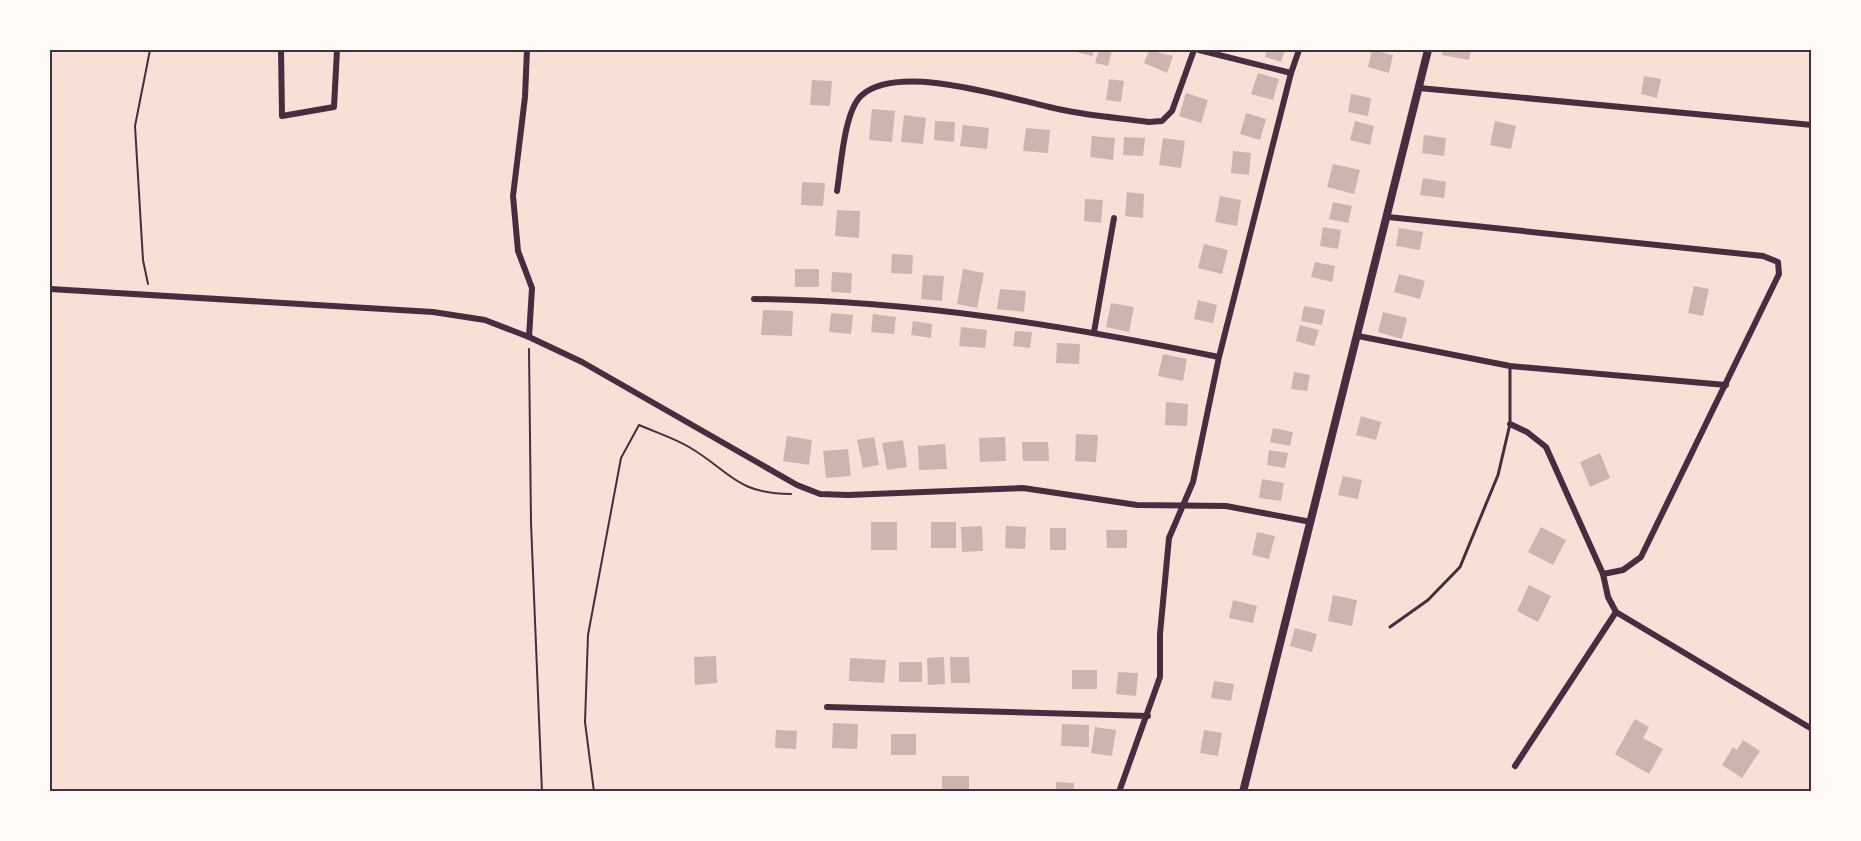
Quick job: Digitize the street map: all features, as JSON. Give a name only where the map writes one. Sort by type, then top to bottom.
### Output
[{"type":"main road","points":[[1243,792],[1428,50]]},
{"type":"street","points":[[281,50],[282,117],[334,107],[337,50]]},
{"type":"street","points":[[527,50],[525,97],[513,196],[518,251],[532,288],[529,337]]},
{"type":"street","points":[[837,191],[852,109],[862,95],[875,88],[905,81],[941,84],[1064,110],[1149,123],[1162,121],[1172,111],[1194,50]]},
{"type":"street","points":[[1199,50],[1291,73]]},
{"type":"street","points":[[1119,792],[1160,677],[1160,634],[1169,538],[1193,482],[1219,357],[1291,73],[1299,50]]},
{"type":"street","points":[[1419,88],[1812,125]]},
{"type":"street","points":[[1388,217],[1763,256],[1778,262],[1779,274],[1641,557],[1623,570],[1603,574]]},
{"type":"street","points":[[1094,332],[1114,218]]},
{"type":"street","points":[[50,289],[433,312],[484,320],[529,337],[582,362],[797,485],[820,494],[848,495],[1023,488],[1137,505],[1226,506],[1311,522]]},
{"type":"street","points":[[754,299],[840,301],[919,307],[1094,332],[1219,357]]},
{"type":"street","points":[[1358,336],[1510,366],[1726,385]]},
{"type":"street","points":[[1510,424],[1527,432],[1546,447],[1603,574],[1608,597],[1616,612],[1812,729]]},
{"type":"street","points":[[1515,766],[1616,612]]},
{"type":"street","points":[[827,706],[1148,716]]},
{"type":"lane","points":[[1390,627],[1428,600],[1460,567],[1498,475],[1510,424],[1510,366]]},
{"type":"path","points":[[150,50],[135,126],[143,260],[151,296]]},
{"type":"path","points":[[529,337],[531,523],[542,792]]},
{"type":"path","points":[[594,792],[585,722],[588,635],[621,458],[639,424],[690,447],[728,477],[766,494],[798,494]]},
{"type":"building","points":[[1069,50],[1094,50],[1092,56]]},
{"type":"building","points":[[1099,50],[1112,50],[1108,66],[1095,63]]},
{"type":"building","points":[[1149,50],[1173,56],[1167,73],[1144,63]]},
{"type":"building","points":[[1267,50],[1285,50],[1281,62],[1265,57]]},
{"type":"building","points":[[1372,50],[1393,55],[1389,73],[1368,67]]},
{"type":"building","points":[[1443,50],[1471,50],[1469,60],[1442,55]]},
{"type":"building","points":[[1258,73],[1279,79],[1273,100],[1251,94]]},
{"type":"building","points":[[1644,76],[1661,79],[1657,98],[1641,94]]},
{"type":"building","points":[[1109,79],[1124,81],[1121,102],[1106,100]]},
{"type":"building","points":[[812,80],[832,81],[830,106],[810,105]]},
{"type":"building","points":[[1186,93],[1208,100],[1201,123],[1179,116]]},
{"type":"building","points":[[1351,94],[1371,98],[1368,116],[1348,112]]},
{"type":"building","points":[[872,109],[895,111],[892,142],[869,140]]},
{"type":"building","points":[[1246,113],[1266,119],[1260,140],[1240,134]]},
{"type":"building","points":[[904,115],[926,118],[923,144],[901,142]]},
{"type":"building","points":[[935,121],[955,122],[954,142],[934,140]]},
{"type":"building","points":[[1355,121],[1374,126],[1370,145],[1350,140]]},
{"type":"building","points":[[1495,121],[1516,126],[1511,149],[1490,145]]},
{"type":"building","points":[[963,125],[989,128],[987,149],[960,146]]},
{"type":"building","points":[[1026,128],[1050,130],[1048,153],[1023,151]]},
{"type":"building","points":[[1424,135],[1446,138],[1444,156],[1422,153]]},
{"type":"building","points":[[1092,136],[1115,138],[1113,160],[1090,157]]},
{"type":"building","points":[[1124,137],[1145,138],[1143,156],[1123,155]]},
{"type":"building","points":[[1163,138],[1185,141],[1181,168],[1159,165]]},
{"type":"building","points":[[1233,151],[1251,153],[1249,175],[1231,173]]},
{"type":"building","points":[[1333,164],[1360,170],[1354,194],[1327,187]]},
{"type":"building","points":[[1423,178],[1446,182],[1444,198],[1420,195]]},
{"type":"building","points":[[802,182],[825,183],[823,206],[801,205]]},
{"type":"building","points":[[1127,192],[1144,194],[1143,218],[1125,216]]},
{"type":"building","points":[[1220,196],[1241,200],[1237,226],[1215,222]]},
{"type":"building","points":[[1085,199],[1103,200],[1101,223],[1084,221]]},
{"type":"building","points":[[1333,202],[1352,206],[1348,223],[1329,219]]},
{"type":"building","points":[[837,210],[860,211],[859,238],[835,236]]},
{"type":"building","points":[[1323,227],[1341,230],[1338,249],[1320,246]]},
{"type":"building","points":[[1399,228],[1423,232],[1420,250],[1396,246]]},
{"type":"building","points":[[1204,244],[1228,250],[1222,274],[1198,268]]},
{"type":"building","points":[[892,254],[913,255],[912,274],[891,273]]},
{"type":"building","points":[[1315,262],[1335,266],[1332,282],[1311,277]]},
{"type":"building","points":[[795,269],[819,269],[819,287],[795,287]]},
{"type":"building","points":[[963,269],[984,273],[977,308],[957,304]]},
{"type":"building","points":[[832,272],[852,273],[851,293],[831,292]]},
{"type":"building","points":[[1399,274],[1425,281],[1420,299],[1394,292]]},
{"type":"building","points":[[923,275],[944,276],[942,301],[921,299]]},
{"type":"building","points":[[1694,286],[1709,289],[1703,316],[1688,313]]},
{"type":"building","points":[[1000,289],[1026,291],[1024,312],[997,309]]},
{"type":"building","points":[[1198,300],[1217,305],[1213,323],[1194,319]]},
{"type":"building","points":[[1111,303],[1134,307],[1129,332],[1106,327]]},
{"type":"building","points":[[1304,306],[1325,310],[1322,325],[1301,321]]},
{"type":"building","points":[[763,310],[793,311],[792,336],[761,335]]},
{"type":"building","points":[[1383,312],[1407,318],[1402,339],[1378,332]]},
{"type":"building","points":[[831,313],[853,315],[851,334],[829,332]]},
{"type":"building","points":[[873,314],[896,317],[894,334],[871,332]]},
{"type":"building","points":[[913,321],[932,324],[931,338],[911,335]]},
{"type":"building","points":[[1300,325],[1319,330],[1314,346],[1296,341]]},
{"type":"building","points":[[961,327],[987,330],[985,348],[959,346]]},
{"type":"building","points":[[1015,331],[1032,332],[1030,348],[1013,346]]},
{"type":"building","points":[[1057,343],[1080,344],[1079,364],[1056,363]]},
{"type":"building","points":[[1163,354],[1187,359],[1183,381],[1158,376]]},
{"type":"building","points":[[1294,372],[1310,375],[1307,391],[1291,389]]},
{"type":"building","points":[[1166,402],[1188,404],[1187,426],[1165,425]]},
{"type":"building","points":[[1361,416],[1381,422],[1376,440],[1356,435]]},
{"type":"building","points":[[1273,428],[1293,432],[1290,446],[1270,442]]},
{"type":"building","points":[[1076,434],[1098,435],[1096,462],[1075,461]]},
{"type":"building","points":[[787,436],[812,440],[809,465],[783,461]]},
{"type":"building","points":[[874,437],[879,465],[863,468],[857,440]]},
{"type":"building","points":[[1005,437],[1006,461],[980,462],[979,438]]},
{"type":"building","points":[[903,440],[907,467],[887,470],[882,443]]},
{"type":"building","points":[[1022,442],[1048,442],[1049,461],[1023,461]]},
{"type":"building","points":[[945,444],[947,469],[919,470],[918,446]]},
{"type":"building","points":[[848,449],[851,476],[826,478],[823,451]]},
{"type":"building","points":[[1269,450],[1288,453],[1285,468],[1267,465]]},
{"type":"building","points":[[1600,453],[1610,478],[1590,487],[1580,462]]},
{"type":"building","points":[[1343,476],[1362,480],[1358,499],[1338,495]]},
{"type":"building","points":[[1262,479],[1284,483],[1281,501],[1259,498]]},
{"type":"building","points":[[871,522],[897,522],[897,550],[871,550]]},
{"type":"building","points":[[931,522],[956,522],[956,548],[931,548]]},
{"type":"building","points":[[982,526],[983,551],[962,552],[961,527]]},
{"type":"building","points":[[1006,526],[1026,527],[1025,549],[1005,548]]},
{"type":"building","points":[[1541,527],[1566,540],[1553,565],[1528,552]]},
{"type":"building","points":[[1050,528],[1066,528],[1066,550],[1050,550]]},
{"type":"building","points":[[1106,530],[1127,530],[1127,548],[1107,548]]},
{"type":"building","points":[[1257,532],[1275,536],[1269,559],[1252,555]]},
{"type":"building","points":[[1529,585],[1551,596],[1538,622],[1517,611]]},
{"type":"building","points":[[1333,595],[1357,600],[1352,626],[1328,621]]},
{"type":"building","points":[[1233,600],[1257,606],[1253,623],[1229,618]]},
{"type":"building","points":[[1295,628],[1317,634],[1312,652],[1290,646]]},
{"type":"building","points":[[716,656],[717,683],[695,685],[694,657]]},
{"type":"building","points":[[944,657],[945,684],[928,685],[927,658]]},
{"type":"building","points":[[950,657],[969,657],[970,683],[951,683]]},
{"type":"building","points":[[850,658],[886,660],[884,683],[849,681]]},
{"type":"building","points":[[899,662],[922,662],[922,682],[899,682]]},
{"type":"building","points":[[1072,670],[1097,670],[1097,689],[1072,689]]},
{"type":"building","points":[[1118,672],[1138,673],[1136,696],[1116,694]]},
{"type":"building","points":[[1214,681],[1234,684],[1231,701],[1211,698]]},
{"type":"building","points":[[1635,719],[1649,727],[1643,738],[1663,749],[1649,774],[1615,754]]},
{"type":"building","points":[[833,723],[858,724],[857,749],[832,748]]},
{"type":"building","points":[[1062,724],[1089,725],[1089,747],[1061,746]]},
{"type":"building","points":[[1095,727],[1116,730],[1112,756],[1091,753]]},
{"type":"building","points":[[776,730],[797,731],[796,749],[775,748]]},
{"type":"building","points":[[1204,730],[1222,733],[1218,756],[1200,753]]},
{"type":"building","points":[[891,734],[916,734],[916,755],[891,755]]},
{"type":"building","points":[[1743,740],[1760,751],[1742,778],[1722,765],[1733,747],[1737,750]]},
{"type":"building","points":[[942,776],[969,776],[969,792],[942,792]]},
{"type":"building","points":[[1056,782],[1074,783],[1074,792],[1056,792]]}]
